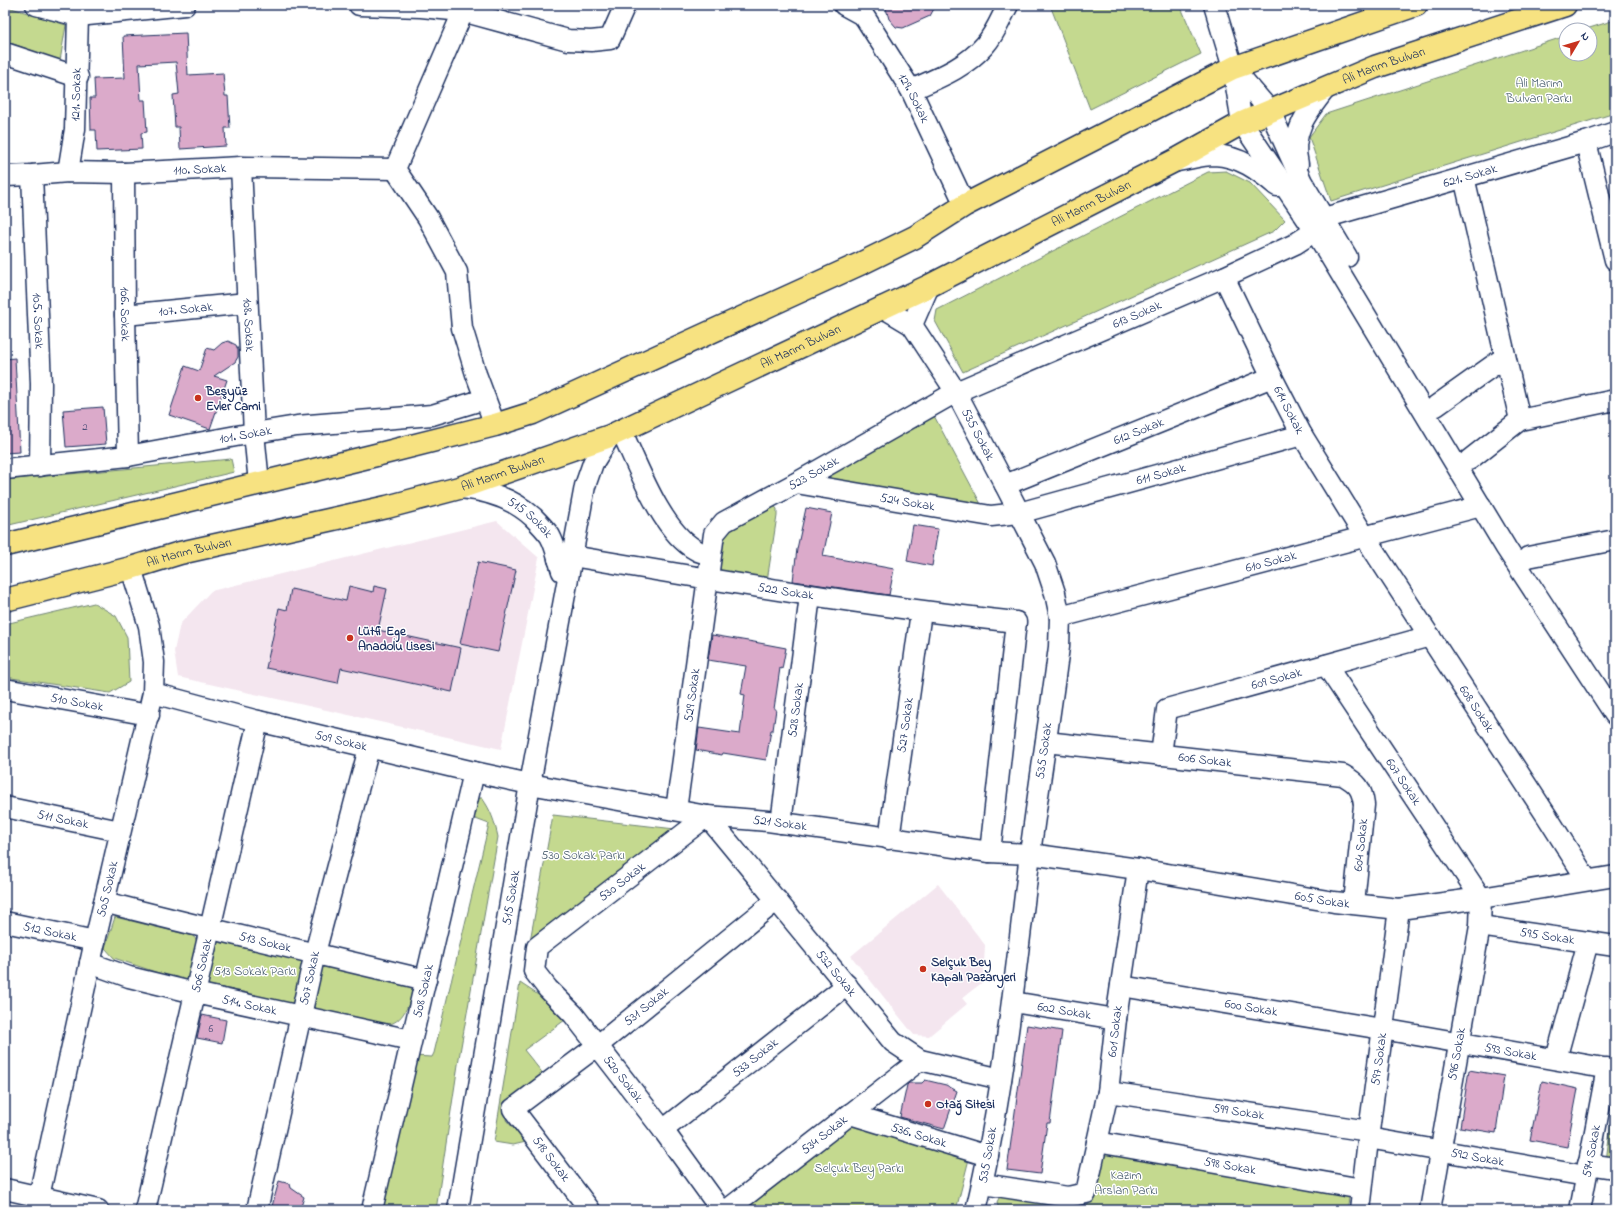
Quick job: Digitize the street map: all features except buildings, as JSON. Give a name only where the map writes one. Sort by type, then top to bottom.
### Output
[{"type":"main road","points":[[5,545],[495,425],[533,413],[862,263],[915,237],[965,205],[1233,68],[1416,5]]},
{"type":"main road","name":"Ali Marım Bulvarı","points":[[5,600],[131,568],[180,553],[387,507],[459,488],[616,433],[929,286],[1174,161],[1242,123],[1375,67],[1564,5]]},
{"type":"street","points":[[36,5],[78,16],[185,5]]},
{"type":"street","points":[[359,5],[464,8],[568,40],[591,41],[610,39],[625,5]]},
{"type":"street","name":"129. Sokak","points":[[844,5],[867,10],[911,90],[965,205]]},
{"type":"street","points":[[911,90],[953,71],[968,62],[986,45],[1008,5]]},
{"type":"street","points":[[1214,5],[1233,68],[1242,123],[1294,200]]},
{"type":"street","points":[[464,8],[395,169],[428,218],[457,272],[462,328],[495,425]]},
{"type":"street","name":"121. Sokak","points":[[68,172],[75,129],[78,77],[78,16]]},
{"type":"street","points":[[5,53],[78,77]]},
{"type":"street","points":[[1233,68],[1270,111],[1302,182],[1319,225],[1481,506],[1515,562],[1615,715]]},
{"type":"street","points":[[1302,182],[1295,144],[1300,126],[1311,107],[1326,88]]},
{"type":"street","name":"621. Sokak","points":[[1319,225],[1464,177],[1586,142],[1615,132]]},
{"type":"street","points":[[1586,142],[1615,260]]},
{"type":"street","points":[[1174,161],[1214,155],[1236,158],[1255,168],[1294,200],[1319,225],[1436,406],[1528,557],[1615,690]]},
{"type":"street","name":"110. Sokak","points":[[5,176],[32,176],[68,172],[124,172],[241,167],[395,169]]},
{"type":"street","name":"108. Sokak","points":[[241,167],[254,433],[259,484]]},
{"type":"street","name":"106. Sokak","points":[[124,172],[128,456]]},
{"type":"street","name":"105. Sokak","points":[[32,176],[41,384],[40,466]]},
{"type":"street","points":[[1464,177],[1504,357],[1520,420]]},
{"type":"street","name":"613 Sokak","points":[[956,392],[1224,277],[1295,244],[1319,225]]},
{"type":"street","name":"614 Sokak","points":[[1224,277],[1272,377],[1302,435],[1366,537]]},
{"type":"street","points":[[882,308],[912,325],[929,286]]},
{"type":"street","name":"107. Sokak","points":[[125,315],[247,303]]},
{"type":"street","name":"535 Sokak","points":[[912,325],[956,392],[1020,513],[1045,563],[1055,593],[1060,617],[1059,647],[1030,854],[1013,1002],[988,1156],[976,1210]]},
{"type":"street","points":[[1436,406],[1504,357]]},
{"type":"street","name":"612 Sokak","points":[[1005,485],[1272,377]]},
{"type":"street","name":"523 Sokak","points":[[708,579],[714,534],[724,522],[796,484],[956,392]]},
{"type":"street","name":"101. Sokak","points":[[5,469],[128,456],[297,426],[432,415],[485,399]]},
{"type":"street","points":[[1469,460],[1520,420],[1615,400]]},
{"type":"street","points":[[616,433],[656,505],[678,536],[697,551],[711,553]]},
{"type":"street","name":"515 Sokak","points":[[458,1210],[530,784],[566,585],[565,558],[593,463],[616,433]]},
{"type":"street","name":"611 Sokak","points":[[1020,513],[1302,435]]},
{"type":"street","name":"524 Sokak","points":[[796,484],[991,516],[1020,513]]},
{"type":"street","name":"515 Sokak","points":[[459,488],[486,491],[502,496],[517,504],[549,534],[553,543],[565,558]]},
{"type":"street","name":"610 Sokak","points":[[1060,617],[1481,506]]},
{"type":"street","name":"608 Sokak","points":[[1366,537],[1587,880]]},
{"type":"street","points":[[1528,557],[1615,540]]},
{"type":"street","name":"522 Sokak","points":[[565,558],[920,612],[1016,622],[990,852]]},
{"type":"street","name":"505 Sokak","points":[[37,1203],[120,831],[153,693],[154,662],[149,626],[131,568]]},
{"type":"street","name":"529 Sokak","points":[[676,810],[708,579]]},
{"type":"street","name":"528 Sokak","points":[[781,823],[810,596]]},
{"type":"street","name":"527 Sokak","points":[[889,839],[920,612]]},
{"type":"street","name":"609 Sokak","points":[[1160,755],[1167,709],[1430,636]]},
{"type":"street","name":"607 Sokak","points":[[1326,665],[1481,898]]},
{"type":"street","name":"510 Sokak","points":[[5,689],[148,714]]},
{"type":"street","name":"509 Sokak","points":[[153,693],[258,721],[369,748],[530,784]]},
{"type":"street","name":"506 Sokak","points":[[145,1210],[258,721]]},
{"type":"street","name":"606 Sokak","points":[[1046,742],[1343,775],[1353,781],[1360,788]]},
{"type":"street","name":"507 Sokak","points":[[257,1210],[315,953],[369,748]]},
{"type":"street","name":"508 Sokak","points":[[372,1210],[474,772]]},
{"type":"street","name":"521 Sokak","points":[[530,784],[707,816],[781,823],[990,852],[1030,854]]},
{"type":"street","name":"604 Sokak","points":[[1354,903],[1364,819],[1363,795],[1360,788]]},
{"type":"street","name":"511 Sokak","points":[[5,807],[120,831]]},
{"type":"street","name":"532 Sokak","points":[[707,816],[893,1042],[920,1060],[1001,1079]]},
{"type":"street","name":"530 Sokak","points":[[536,947],[707,816]]},
{"type":"street","name":"605 Sokak","points":[[1030,854],[1138,869],[1334,902],[1399,909],[1481,898],[1615,876]]},
{"type":"street","name":"601 Sokak","points":[[983,1184],[1068,1197],[1086,1193],[1108,1092],[1116,1019],[1138,869]]},
{"type":"street","name":"596 Sokak","points":[[1430,1210],[1480,926],[1481,898]]},
{"type":"street","name":"531 Sokak","points":[[513,1109],[597,1046],[777,900]]},
{"type":"street","name":"513 Sokak","points":[[104,902],[210,930],[315,953],[426,980]]},
{"type":"street","name":"597 Sokak","points":[[1360,1210],[1368,1135],[1399,909]]},
{"type":"street","name":"512 Sokak","points":[[5,922],[95,941]]},
{"type":"street","name":"595 Sokak","points":[[1480,926],[1615,946]]},
{"type":"street","points":[[1556,1059],[1588,942]]},
{"type":"street","name":"520 Sokak","points":[[536,947],[534,971],[548,990],[572,1014],[663,1130],[722,1210]]},
{"type":"street","name":"514. Sokak","points":[[90,964],[129,977],[195,993],[411,1040]]},
{"type":"street","name":"533 Sokak","points":[[663,1130],[847,985]]},
{"type":"street","name":"600 Sokak","points":[[1121,986],[1382,1029]]},
{"type":"street","name":"602 Sokak","points":[[1013,1002],[1116,1019]]},
{"type":"street","name":"593 Sokak","points":[[1382,1029],[1611,1069]]},
{"type":"street","name":"534 Sokak","points":[[727,1210],[920,1060]]},
{"type":"street","name":"594 Sokak","points":[[1580,1210],[1587,1170],[1611,1069]]},
{"type":"street","name":"599 Sokak","points":[[1108,1092],[1368,1135]]},
{"type":"street","name":"518 Sokak","points":[[513,1109],[590,1210]]},
{"type":"street","name":"536. Sokak","points":[[850,1114],[988,1156]]},
{"type":"street","name":"592 Sokak","points":[[1368,1135],[1441,1150],[1587,1170],[1615,1168]]},
{"type":"street","name":"598 Sokak","points":[[1097,1142],[1362,1189]]},
{"type":"street","points":[[5,1189],[37,1203],[98,1210]]},
{"type":"shaded area","name":"Lütfi Ege Anadolu Lisesi","points":[[497,521],[539,558],[501,749],[178,677],[174,651],[180,624],[211,591]]},
{"type":"shaded area","name":"Selçuk Bey Kapalı Pazaryeri","points":[[938,884],[985,945],[983,982],[962,998],[967,1004],[929,1036],[914,1035],[851,956]]},
{"type":"green space","points":[[1050,5],[1180,5],[1201,54],[1090,109]]},
{"type":"green space","points":[[5,6],[66,25],[60,61],[5,41]]},
{"type":"green space","name":"Ali Marım Bulvarı Parkı","points":[[1615,20],[1615,113],[1331,201],[1309,137],[1326,114],[1558,39],[1558,62],[1598,62],[1598,25]]},
{"type":"green space","points":[[1226,171],[1250,183],[1285,220],[1274,231],[963,372],[935,321],[937,310],[1208,172]]},
{"type":"green space","points":[[932,412],[982,506],[821,478]]},
{"type":"green space","points":[[231,459],[234,472],[5,526],[5,480]]},
{"type":"green space","points":[[771,502],[777,509],[777,516],[767,581],[711,571],[718,533]]},
{"type":"green space","points":[[94,603],[116,616],[127,637],[129,682],[110,693],[5,677],[5,624]]},
{"type":"green space","points":[[482,798],[490,812],[498,837],[459,1058],[436,1210],[378,1210],[413,1056],[432,1057],[434,1053],[489,824],[473,818],[477,800]]},
{"type":"green space","name":"530 Sokak Parkı","points":[[553,815],[675,829],[530,941]]},
{"type":"green space","name":"513 Sokak Parkı","points":[[115,917],[193,936],[198,942],[190,980],[185,982],[114,958],[105,948]]},
{"type":"green space","name":"513 Sokak Parkı","points":[[217,936],[304,957],[292,1007],[205,985]]},
{"type":"green space","name":"513 Sokak Parkı","points":[[321,961],[414,984],[407,1008],[399,1019],[389,1024],[371,1024],[310,1009]]},
{"type":"green space","points":[[520,983],[549,1002],[565,1020],[524,1050],[545,1076],[511,1099],[506,1120],[526,1142],[513,1145],[494,1142]]},
{"type":"green space","points":[[1615,1091],[1615,1162],[1606,1161]]},
{"type":"green space","name":"Selçuk Bey Parkı","points":[[850,1122],[969,1159],[956,1210],[743,1210]]},
{"type":"green space","name":"Kazım Arslan Parkı","points":[[1105,1150],[1350,1192],[1347,1210],[1082,1210],[1093,1200]]},
{"type":"green space","name":"Kazım Arslan Parkı","points":[[1000,1196],[1080,1210],[999,1210],[997,1202]]},
{"type":"place","name":"Beşyüz Evler Cami","points":[[198,398]]},
{"type":"place","name":"Lütfi Ege Anadolu Lisesi","points":[[350,638]]},
{"type":"place","name":"Selçuk Bey Kapalı Pazaryeri","points":[[923,969]]},
{"type":"place","name":"Otağ Sitesi","points":[[928,1104]]}]
